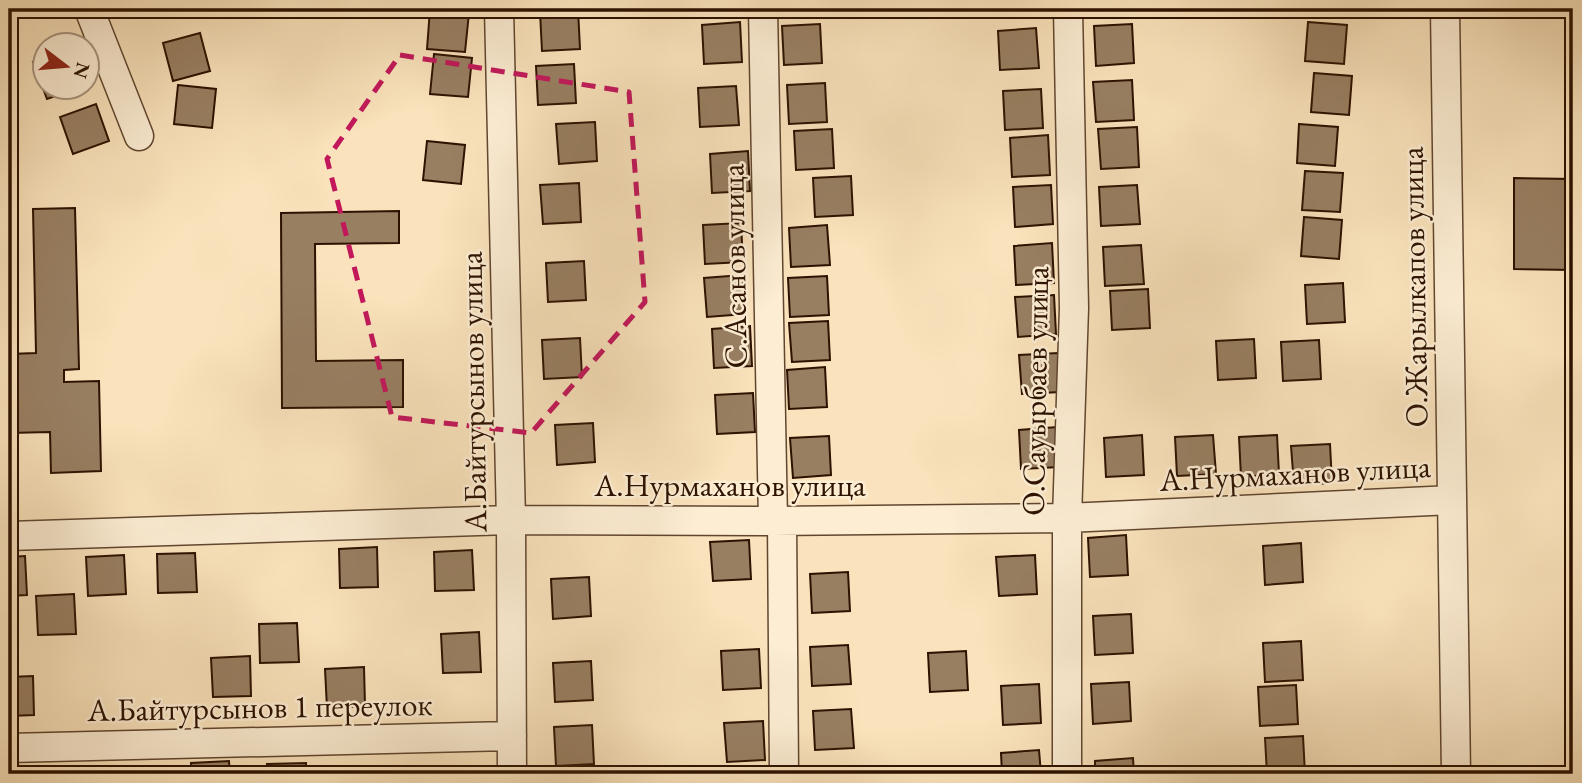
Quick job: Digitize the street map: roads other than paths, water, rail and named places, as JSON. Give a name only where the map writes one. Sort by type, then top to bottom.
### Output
[{"type":"street","points":[[89,9],[139,136]]},
{"type":"street","name":"А.Байтурсынов улица","points":[[499,9],[511,520],[512,774]]},
{"type":"street","name":"С.Асанов улица","points":[[763,9],[784,774]]},
{"type":"street","name":"О.Сауырбаев улица","points":[[1067,774],[1067,518],[1074,308],[1068,9]]},
{"type":"street","name":"О.Жарылкапов улица","points":[[1445,9],[1456,774]]},
{"type":"street","name":"А.Нурмаханов улица","points":[[9,536],[511,520],[1067,518],[1452,500]]},
{"type":"street","name":"А.Байтурсынов 1 переулок","points":[[9,748],[512,736]]}]
